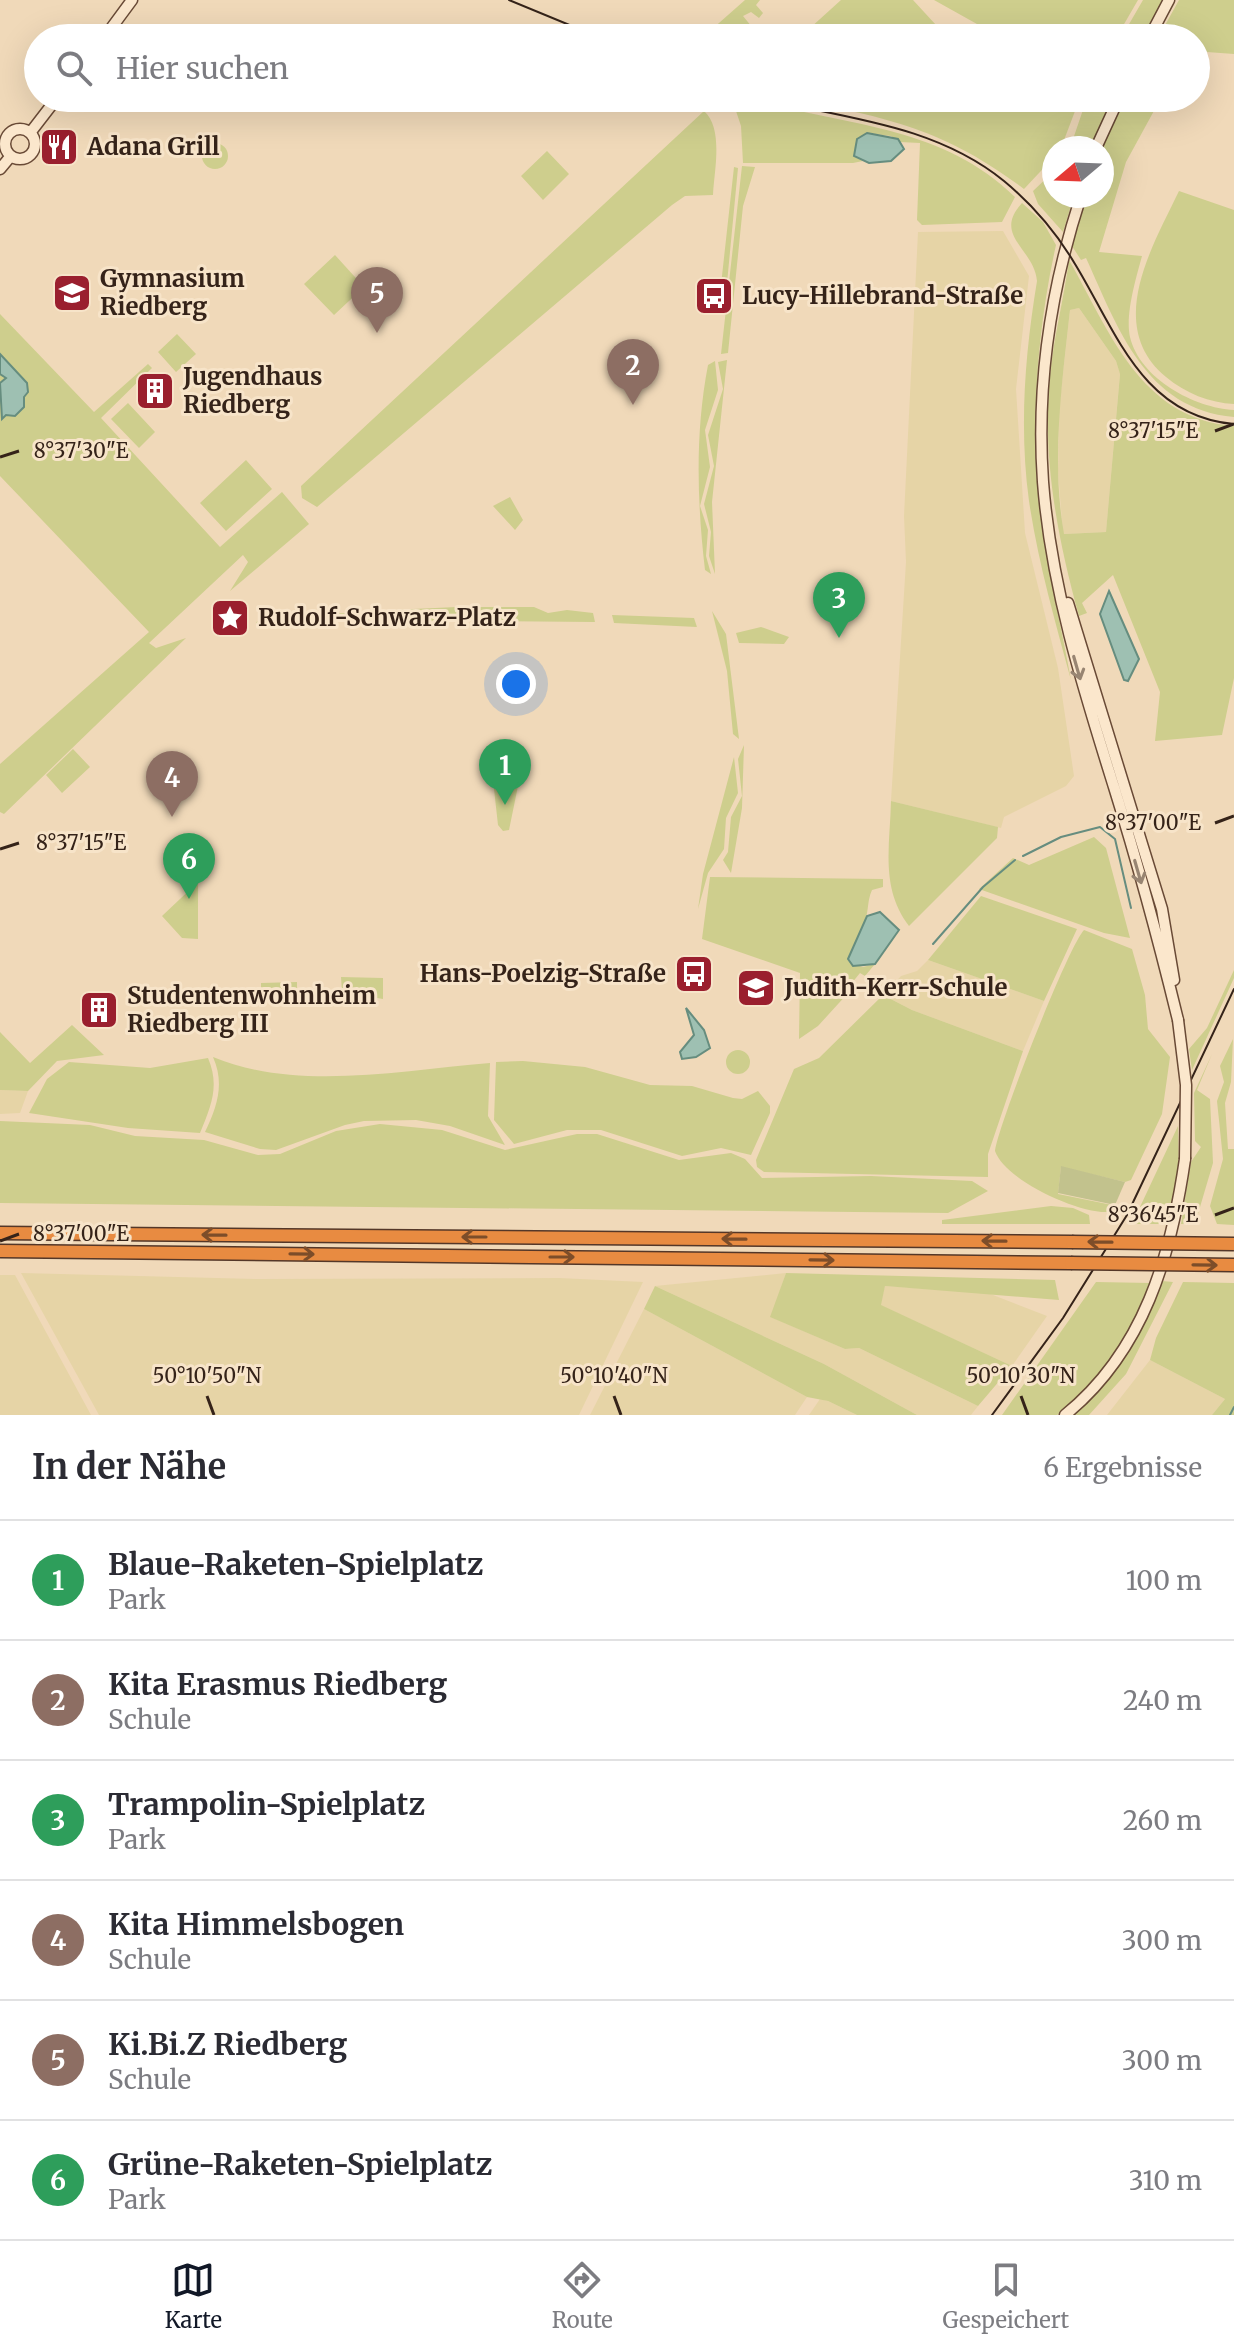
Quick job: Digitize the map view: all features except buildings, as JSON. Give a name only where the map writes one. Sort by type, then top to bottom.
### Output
[{"type":"highway","points":[[0,1233],[1234,1244]]},
{"type":"highway","points":[[0,1251],[1234,1265]]},
{"type":"main road","points":[[114,24],[132,0]]},
{"type":"main road","points":[[1156,24],[1169,0]]},
{"type":"main road","points":[[30,133],[46,112]]},
{"type":"main road","points":[[1102,136],[1113,112]]},
{"type":"main road","points":[[19,129],[30,133],[35,143],[30,157],[21,160],[10,157],[5,145],[8,135],[19,129]]},
{"type":"main road","points":[[0,169],[10,157]]},
{"type":"main road","points":[[1065,1415],[1102,1380],[1140,1320],[1157,1284],[1176,1225],[1185,1159],[1186,1085],[1162,909],[1084,650],[1059,578],[1043,481],[1044,374],[1060,267],[1077,208]]},
{"type":"shaded area","points":[[867,133],[898,139],[904,149],[891,161],[869,163],[854,156],[857,139]]},
{"type":"shaded area","points":[[1003,231],[1029,276],[1016,389],[1025,533],[1058,668],[1074,776],[1066,786],[1004,817],[1001,828],[891,801],[906,562],[904,516],[918,232]]},
{"type":"shaded area","points":[[1079,308],[1116,361],[1120,373],[1106,532],[1063,534],[1058,471],[1059,410],[1070,310]]},
{"type":"shaded area","points":[[0,354],[27,383],[28,392],[24,397],[24,407],[15,416],[6,415],[2,419],[0,383],[6,378],[0,374]]},
{"type":"shaded area","points":[[1109,591],[1139,659],[1128,681],[1124,680],[1100,614]]},
{"type":"shaded area","points":[[880,912],[899,930],[875,964],[853,966],[848,959],[867,916]]},
{"type":"shaded area","points":[[928,960],[1044,1001],[1023,1051],[912,1010],[883,995],[901,976],[917,971]]},
{"type":"shaded area","points":[[686,1008],[704,1030],[710,1048],[696,1057],[682,1059],[680,1052],[694,1035]]},
{"type":"shaded area","points":[[0,1090],[28,1091],[20,1113],[0,1114]]},
{"type":"shaded area","points":[[21,1273],[257,1279],[559,1278],[643,1282],[579,1415],[99,1415]]},
{"type":"shaded area","points":[[786,1273],[771,1317],[845,1349],[859,1348],[978,1406],[971,1415],[917,1415],[824,1364],[655,1286]]},
{"type":"shaded area","points":[[0,1275],[15,1275],[91,1415],[0,1415]]},
{"type":"shaded area","points":[[885,1286],[988,1293],[1047,1316],[1012,1366],[880,1305]]},
{"type":"shaded area","points":[[644,1309],[807,1397],[795,1415],[590,1415]]},
{"type":"shaded area","points":[[1150,1360],[1225,1399],[1212,1415],[1107,1415]]},
{"type":"shaded area","points":[[820,1399],[828,1401],[857,1415],[809,1415]]},
{"type":"green space","points":[[745,0],[760,0],[756,5],[763,13],[759,18],[751,12],[743,16],[750,24],[718,24]]},
{"type":"green space","points":[[841,0],[913,0],[935,24],[814,24]]},
{"type":"green space","points":[[934,0],[1138,0],[1124,24],[977,24]]},
{"type":"green space","points":[[1143,0],[1164,0],[1151,24],[1129,24]]},
{"type":"green space","points":[[1179,0],[1234,0],[1234,54],[1210,52],[1210,24],[1166,24]]},
{"type":"green space","points":[[705,112],[716,139],[713,195],[685,196],[672,205],[317,507],[302,498],[301,486]]},
{"type":"green space","points":[[736,112],[805,112],[889,131],[955,155],[986,173],[1015,197],[1002,222],[922,225],[917,220],[920,143],[900,142],[891,136],[867,133],[857,158],[863,161],[743,163],[741,126]]},
{"type":"green space","points":[[853,112],[1075,112],[1066,136],[1042,136],[1042,170],[1024,189],[966,151],[911,127]]},
{"type":"green space","points":[[1082,112],[1106,112],[1095,136],[1074,136]]},
{"type":"green space","points":[[1117,112],[1153,112],[1126,162],[1114,202],[1114,136],[1107,136]]},
{"type":"green space","points":[[215,143],[224,147],[228,156],[224,165],[215,169],[206,165],[202,156],[206,147]]},
{"type":"green space","points":[[547,151],[569,174],[543,200],[521,176]]},
{"type":"green space","points":[[742,166],[755,167],[743,206],[728,353],[721,354]]},
{"type":"green space","points":[[734,167],[738,168],[725,304],[719,303]]},
{"type":"green space","points":[[1042,182],[1042,208],[1070,208],[1063,232],[1038,204],[1033,191]]},
{"type":"green space","points":[[1179,191],[1234,210],[1234,404],[1207,399],[1173,383],[1148,357],[1138,335],[1136,311],[1146,262]]},
{"type":"green space","points":[[1022,203],[1043,222],[1056,245],[1038,362],[1035,422],[1037,482],[1051,581],[1071,680],[1037,546],[1026,473],[1025,391],[1037,281],[1011,224]]},
{"type":"green space","points":[[1081,208],[1112,208],[1099,252],[1142,256],[1129,318],[1130,337],[1136,352],[1145,366],[1171,388],[1203,404],[1234,410],[1234,417],[1203,411],[1178,399],[1156,382],[1123,337],[1086,258],[1081,260],[1070,243]]},
{"type":"green space","points":[[335,255],[364,287],[334,315],[304,284]]},
{"type":"green space","points":[[1069,260],[1114,341],[1131,367],[1151,389],[1174,407],[1202,420],[1234,426],[1234,678],[1222,735],[1155,741],[1160,692],[1113,575],[1082,603],[1087,613],[1079,616],[1053,497],[1048,436],[1050,375]],"holes":[[[1079,308],[1116,361],[1120,374],[1106,532],[1064,534],[1058,450],[1070,310]]]},
{"type":"green space","points":[[0,314],[94,412],[148,364],[152,368],[101,418],[220,547],[282,492],[309,524],[230,591],[248,562],[243,555],[149,643],[156,648],[186,638],[4,814],[0,812],[0,764],[149,632],[0,476]]},
{"type":"green space","points":[[177,334],[196,354],[176,372],[158,352]]},
{"type":"green space","points":[[727,360],[712,502],[715,574],[709,556],[711,532],[704,504],[714,466],[708,435],[723,389],[718,362]]},
{"type":"green space","points":[[715,361],[718,390],[705,430],[710,467],[700,506],[708,530],[706,556],[711,574],[705,570],[700,518],[699,467],[704,391],[708,365]]},
{"type":"green space","points":[[128,403],[155,432],[139,448],[111,419]]},
{"type":"green space","points":[[246,460],[272,489],[226,531],[200,503]]},
{"type":"green space","points":[[510,497],[523,520],[515,530],[493,506]]},
{"type":"green space","points":[[534,607],[548,613],[567,610],[593,613],[595,622],[366,620],[369,611]]},
{"type":"green space","points":[[712,611],[726,634],[739,739],[733,734],[727,671]]},
{"type":"green space","points":[[321,613],[352,613],[350,621],[258,628],[256,622]]},
{"type":"green space","points":[[612,615],[694,618],[697,627],[614,623]]},
{"type":"green space","points":[[761,627],[789,637],[784,644],[739,643],[736,633]]},
{"type":"green space","points":[[744,745],[742,808],[731,873],[723,860],[728,852],[731,817],[742,796],[738,759]]},
{"type":"green space","points":[[518,747],[518,786],[509,830],[503,831],[498,825],[490,753]]},
{"type":"green space","points":[[73,749],[90,767],[62,793],[46,775]]},
{"type":"green space","points":[[734,757],[738,793],[726,818],[724,849],[708,873],[698,909],[703,874]]},
{"type":"green space","points":[[891,801],[998,827],[997,838],[909,926],[900,912],[890,882]]},
{"type":"green space","points":[[1094,837],[1106,848],[1130,938],[1104,933],[979,889],[1013,858],[1029,865]]},
{"type":"green space","points":[[710,877],[883,879],[883,887],[872,890],[850,963],[863,967],[875,964],[865,976],[860,973],[847,989],[849,992],[818,1026],[799,1039],[800,973],[702,939]]},
{"type":"green space","points":[[198,882],[198,939],[182,938],[162,916]]},
{"type":"green space","points":[[981,896],[1077,929],[1044,1001],[928,960]]},
{"type":"green space","points":[[1084,930],[1132,949],[1145,995],[1148,1029],[1170,1057],[1162,1114],[1131,1180],[1125,1182],[1061,1167],[1058,1194],[1117,1206],[1107,1212],[1078,1207],[1044,1193],[1012,1173],[995,1151],[1035,1037]]},
{"type":"green space","points":[[1234,970],[1234,978],[1192,1070],[1189,1049],[1207,1028]]},
{"type":"green space","points":[[341,977],[383,978],[383,999],[342,992]]},
{"type":"green space","points":[[297,982],[297,995],[261,997],[261,983]]},
{"type":"green space","points":[[883,995],[912,1010],[1023,1051],[988,1154],[988,1177],[764,1172],[757,1167],[756,1160],[794,1069],[819,1058]]},
{"type":"green space","points":[[72,1025],[104,1055],[57,1061],[28,1091],[0,1090],[0,1032],[30,1063]]},
{"type":"green space","points":[[1233,1039],[1231,1082],[1225,1103],[1228,1149],[1234,1149],[1234,1225],[1217,1224],[1210,1206],[1223,1159],[1217,1101],[1224,1082],[1220,1066]]},
{"type":"green space","points":[[738,1050],[746,1054],[750,1062],[746,1070],[738,1074],[730,1070],[726,1062],[730,1054]]},
{"type":"green space","points":[[1212,1054],[1197,1090],[1210,1099],[1213,1163],[1195,1224],[1181,1224],[1191,1162],[1201,1147],[1195,1141],[1194,1093]]},
{"type":"green space","points":[[213,1057],[246,1068],[315,1076],[350,1076],[490,1063],[488,1116],[505,1145],[450,1126],[416,1120],[364,1121],[276,1150],[260,1149],[205,1132],[213,1114],[219,1086]]},
{"type":"green space","points":[[208,1058],[214,1087],[200,1133],[128,1128],[29,1113],[47,1079],[69,1062],[150,1068]]},
{"type":"green space","points":[[523,1061],[585,1067],[650,1085],[692,1086],[733,1098],[742,1099],[758,1091],[770,1106],[770,1113],[751,1155],[721,1148],[682,1156],[601,1130],[567,1130],[514,1144],[494,1120],[496,1062]]},
{"type":"green space","points":[[0,1121],[90,1125],[135,1136],[204,1140],[258,1155],[280,1154],[336,1131],[380,1124],[442,1130],[505,1150],[577,1134],[597,1134],[679,1160],[731,1153],[745,1159],[762,1178],[871,1176],[972,1181],[988,1191],[948,1213],[0,1203]]},
{"type":"green space","points":[[1178,1126],[1179,1175],[1169,1224],[1132,1224]]},
{"type":"green space","points":[[1061,1166],[1125,1182],[1115,1205],[1058,1193]]},
{"type":"green space","points":[[1051,1206],[1073,1208],[1089,1215],[1090,1224],[942,1224],[942,1220]]},
{"type":"green space","points":[[786,1273],[1055,1280],[1059,1300],[885,1286],[881,1305],[1012,1366],[978,1406],[859,1348],[845,1349],[770,1317]]},
{"type":"green space","points":[[1162,1281],[1173,1282],[1126,1374],[1089,1415],[1074,1415],[1125,1358]]},
{"type":"green space","points":[[1096,1282],[1151,1283],[1134,1320],[1101,1372],[1057,1415],[1002,1415]]},
{"type":"green space","points":[[1183,1282],[1234,1283],[1234,1415],[1212,1415],[1225,1399],[1150,1360],[1156,1338]]},
{"type":"green space","points":[[655,1286],[824,1364],[917,1415],[857,1415],[828,1401],[807,1397],[644,1309]]},
{"type":"waterway","points":[[1023,856],[1061,837],[1100,827],[1115,839],[1131,908]]},
{"type":"waterway","points":[[933,944],[983,887],[1015,860]]},
{"type":"waterway","points":[[1230,1415],[1234,1407]]},
{"type":"tram line","points":[[509,0],[567,24]]},
{"type":"tram line","points":[[826,112],[918,135],[977,162],[1004,181],[1052,230],[1119,342],[1154,388],[1176,405],[1202,418],[1234,424]]},
{"type":"tram line","points":[[992,1415],[1063,1318],[1127,1215],[1234,989]]},
{"type":"place","name":"Adana Grill","points":[[59,147]]},
{"type":"place","name":"Gymnasium Riedberg","points":[[72,293]]},
{"type":"place","name":"Lucy-Hillebrand-Straße","points":[[714,296]]},
{"type":"place","name":"Ki.Bi.Z Riedberg","points":[[377,333]]},
{"type":"place","name":"Jugendhaus Riedberg","points":[[155,391]]},
{"type":"place","name":"Kita Erasmus Riedberg","points":[[633,405]]},
{"type":"place","name":"Rudolf-Schwarz-Platz","points":[[230,618]]},
{"type":"place","name":"Trampolin-Spielplatz","points":[[839,638]]},
{"type":"place","name":"Blaue-Raketen-Spielplatz","points":[[505,805]]},
{"type":"place","name":"Kita Himmelsbogen","points":[[172,817]]},
{"type":"place","name":"Grüne-Raketen-Spielplatz","points":[[189,899]]},
{"type":"place","name":"Hans-Poelzig-Straße","points":[[694,974]]},
{"type":"place","name":"Judith-Kerr-Schule","points":[[756,988]]},
{"type":"place","name":"Studentenwohnheim Riedberg III","points":[[99,1010]]}]
